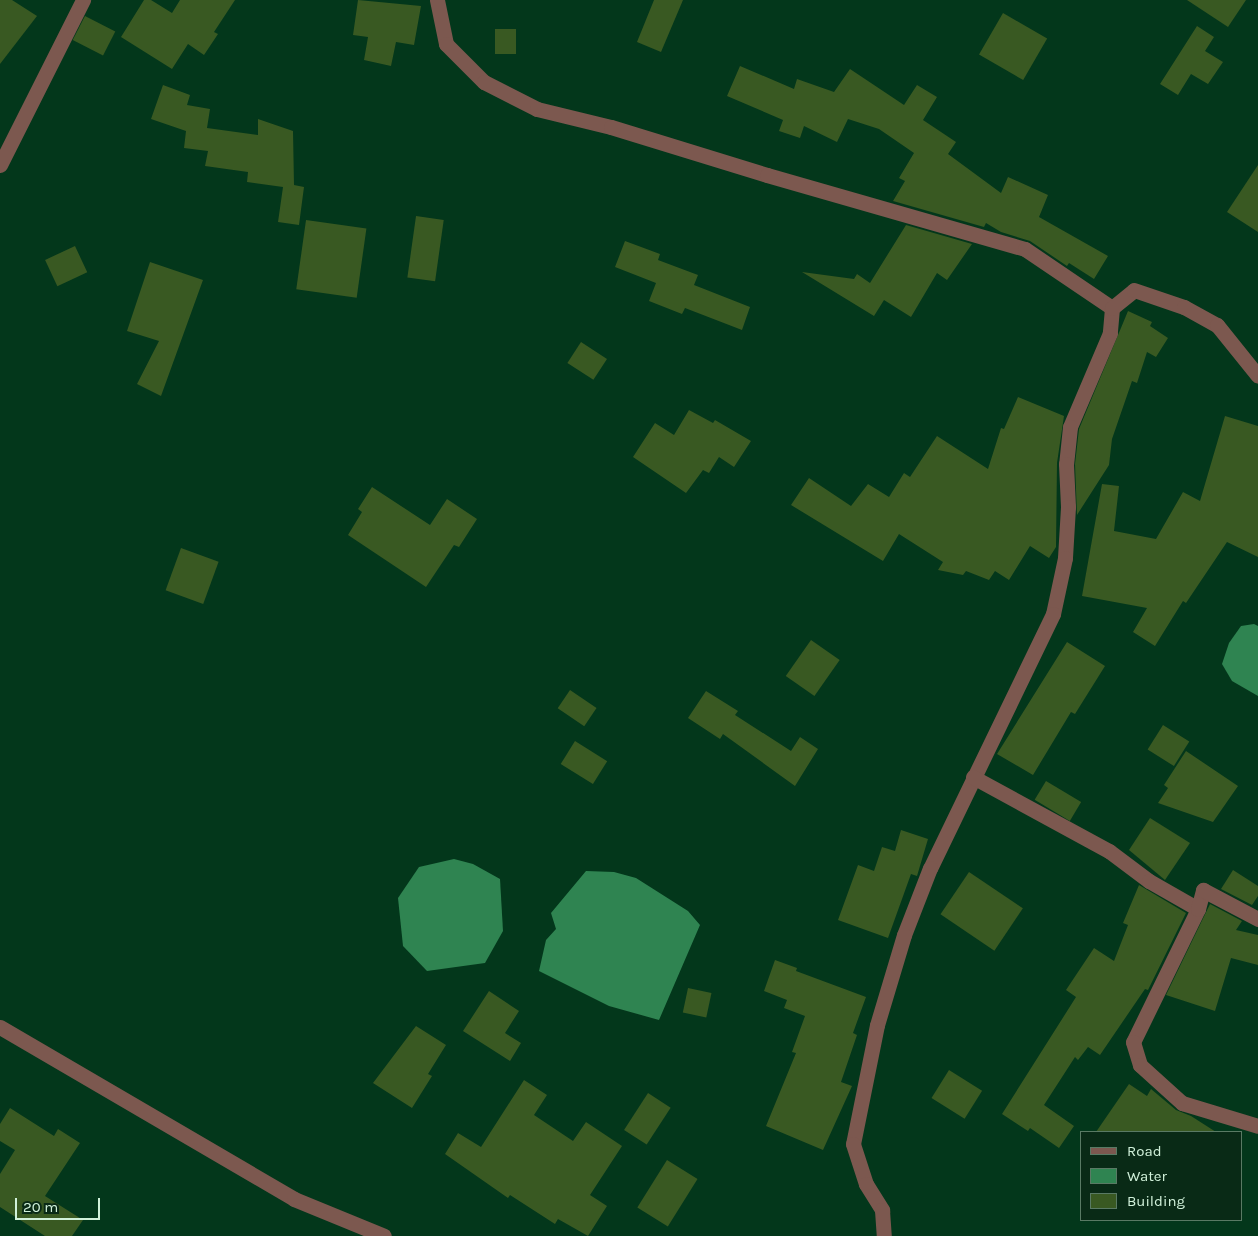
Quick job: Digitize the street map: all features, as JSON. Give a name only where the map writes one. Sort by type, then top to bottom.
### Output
[{"type":"street","points":[[0,165],[83,0]]},
{"type":"street","points":[[437,0],[446,44],[484,82],[537,110],[612,127],[767,175],[1025,249],[1112,308]]},
{"type":"street","points":[[884,1236],[882,1210],[866,1184],[853,1144],[877,1025],[904,935],[930,868],[1053,614],[1065,558],[1068,507],[1066,464],[1070,426],[1110,333],[1112,308],[1134,290],[1184,307],[1217,325],[1258,376]]},
{"type":"street","points":[[973,777],[1109,851],[1149,881],[1198,909]]},
{"type":"street","points":[[1258,919],[1202,890],[1198,909],[1133,1042],[1140,1065],[1182,1103],[1258,1126]]},
{"type":"street","points":[[0,1027],[294,1199],[384,1236]]},
{"type":"water","points":[[1254,624],[1258,626],[1258,696],[1232,681],[1222,664],[1229,643],[1241,626]]},
{"type":"water","points":[[454,859],[473,864],[500,879],[503,931],[485,963],[427,971],[403,946],[398,898],[419,867]]},
{"type":"water","points":[[586,871],[614,872],[636,878],[688,911],[700,925],[659,1020],[609,1006],[539,971],[546,940],[556,929],[551,913]]},
{"type":"building","points":[[0,0],[12,0],[37,16],[0,64]]},
{"type":"building","points":[[144,0],[151,0],[172,13],[180,0],[235,0],[214,32],[218,34],[204,55],[188,44],[172,69],[121,37]]},
{"type":"building","points":[[358,0],[421,6],[414,45],[396,42],[391,66],[364,60],[368,37],[353,35]]},
{"type":"building","points":[[654,0],[683,0],[661,52],[637,42]]},
{"type":"building","points":[[1187,0],[1246,0],[1228,27]]},
{"type":"building","points":[[1003,13],[1047,38],[1023,80],[979,55]]},
{"type":"building","points":[[85,16],[115,31],[103,55],[73,40]]},
{"type":"building","points":[[1197,26],[1214,37],[1205,51],[1223,62],[1208,84],[1191,74],[1178,95],[1160,84]]},
{"type":"building","points":[[495,29],[516,29],[516,54],[495,54]]},
{"type":"building","points":[[740,66],[794,89],[797,79],[834,92],[850,69],[904,105],[917,85],[937,97],[923,120],[956,142],[948,154],[1001,193],[1008,177],[1048,195],[1039,217],[1108,256],[1094,279],[1069,263],[1067,266],[1030,241],[1001,232],[986,223],[984,227],[893,201],[905,181],[899,178],[914,153],[879,129],[848,119],[837,142],[804,126],[800,138],[779,131],[783,120],[727,96]]},
{"type":"building","points":[[163,85],[190,95],[187,105],[210,109],[207,128],[258,135],[258,119],[293,131],[294,185],[304,187],[299,225],[278,222],[283,187],[247,182],[248,172],[205,166],[208,151],[184,148],[186,131],[151,119]]},
{"type":"building","points":[[1258,165],[1258,232],[1227,212]]},
{"type":"building","points":[[416,216],[444,220],[435,281],[407,277]]},
{"type":"building","points":[[306,220],[366,228],[357,298],[296,289]]},
{"type":"building","points":[[906,225],[972,244],[947,280],[937,273],[911,317],[884,300],[874,316],[802,272],[854,279],[857,274],[870,283]]},
{"type":"building","points":[[625,241],[660,254],[658,260],[698,275],[694,285],[750,307],[742,330],[685,308],[682,314],[649,301],[656,283],[615,267]]},
{"type":"building","points":[[75,246],[87,272],[57,286],[45,260]]},
{"type":"building","points":[[150,262],[203,280],[161,396],[137,384],[159,341],[127,331]]},
{"type":"building","points":[[1128,311],[1152,322],[1150,326],[1168,338],[1156,357],[1147,352],[1137,383],[1132,381],[1112,439],[1109,465],[1077,515],[1075,464],[1079,429]]},
{"type":"building","points":[[581,342],[607,359],[593,380],[567,363]]},
{"type":"building","points":[[1018,397],[1064,416],[1057,463],[1056,547],[1049,558],[1030,546],[1009,580],[995,571],[989,580],[966,571],[963,575],[938,570],[943,562],[899,534],[883,561],[791,505],[809,478],[851,506],[868,484],[889,497],[904,473],[910,477],[937,436],[988,469],[1001,428],[1004,429]]},
{"type":"building","points":[[689,410],[713,423],[715,420],[751,441],[734,467],[719,457],[709,473],[703,470],[686,493],[633,457],[655,423],[674,435]]},
{"type":"building","points":[[1225,416],[1258,426],[1258,557],[1227,542],[1186,603],[1183,601],[1155,646],[1133,632],[1147,608],[1082,596],[1102,484],[1119,486],[1114,531],[1156,539],[1183,492],[1200,501]]},
{"type":"building","points":[[372,487],[430,525],[447,499],[477,519],[459,547],[454,545],[426,587],[348,535],[362,512],[358,509]]},
{"type":"building","points":[[181,548],[219,562],[203,604],[166,590]]},
{"type":"building","points":[[811,640],[840,660],[814,696],[786,676]]},
{"type":"building","points":[[1067,642],[1105,666],[1075,714],[1071,712],[1033,775],[997,754]]},
{"type":"building","points":[[570,690],[597,708],[584,726],[558,708]]},
{"type":"building","points":[[706,691],[738,711],[735,715],[791,751],[800,737],[818,749],[795,786],[723,734],[720,739],[688,718]]},
{"type":"building","points":[[1163,725],[1189,741],[1174,766],[1148,750]]},
{"type":"building","points":[[575,741],[607,761],[593,784],[561,764]]},
{"type":"building","points":[[1186,751],[1238,786],[1213,822],[1158,803],[1168,788],[1164,785]]},
{"type":"building","points":[[1046,781],[1081,802],[1070,821],[1035,800]]},
{"type":"building","points":[[1150,818],[1190,843],[1165,880],[1129,850]]},
{"type":"building","points":[[901,830],[928,839],[917,876],[911,874],[888,938],[838,920],[858,865],[874,871],[882,847],[895,851]]},
{"type":"building","points":[[1233,870],[1258,886],[1258,896],[1252,905],[1221,889]]},
{"type":"building","points":[[969,872],[1023,908],[994,951],[940,914]]},
{"type":"building","points":[[1139,885],[1186,913],[1148,990],[1145,989],[1100,1055],[1088,1047],[1078,1060],[1075,1057],[1044,1105],[1074,1126],[1059,1148],[1030,1128],[1028,1131],[1002,1114],[1076,997],[1066,990],[1094,948],[1114,961],[1128,925],[1123,923]]},
{"type":"building","points":[[1210,904],[1242,921],[1236,930],[1258,935],[1258,965],[1231,958],[1215,1011],[1166,995]]},
{"type":"building","points":[[775,960],[797,968],[796,971],[866,997],[853,1033],[857,1035],[841,1082],[852,1086],[823,1150],[766,1126],[796,1053],[792,1052],[805,1016],[784,1008],[787,1000],[764,991]]},
{"type":"building","points":[[688,988],[711,993],[706,1017],[683,1012]]},
{"type":"building","points":[[489,991],[519,1011],[505,1033],[521,1043],[510,1061],[463,1031]]},
{"type":"building","points":[[416,1026],[446,1045],[428,1074],[432,1076],[412,1108],[373,1083]]},
{"type":"building","points":[[949,1070],[982,1091],[965,1119],[932,1098]]},
{"type":"building","points":[[524,1080],[547,1095],[534,1115],[573,1141],[586,1122],[622,1146],[590,1195],[607,1206],[588,1236],[558,1219],[555,1224],[510,1195],[508,1198],[445,1154],[458,1133],[481,1147]]},
{"type":"building","points":[[1129,1084],[1147,1096],[1151,1089],[1176,1110],[1191,1116],[1214,1131],[1097,1131]]},
{"type":"building","points":[[648,1093],[671,1108],[647,1145],[624,1130]]},
{"type":"building","points":[[10,1108],[54,1136],[58,1129],[80,1143],[45,1196],[83,1220],[72,1236],[45,1236],[0,1207],[0,1174],[15,1150],[0,1141],[0,1124]]},
{"type":"building","points":[[667,1160],[698,1179],[668,1227],[637,1207]]}]
